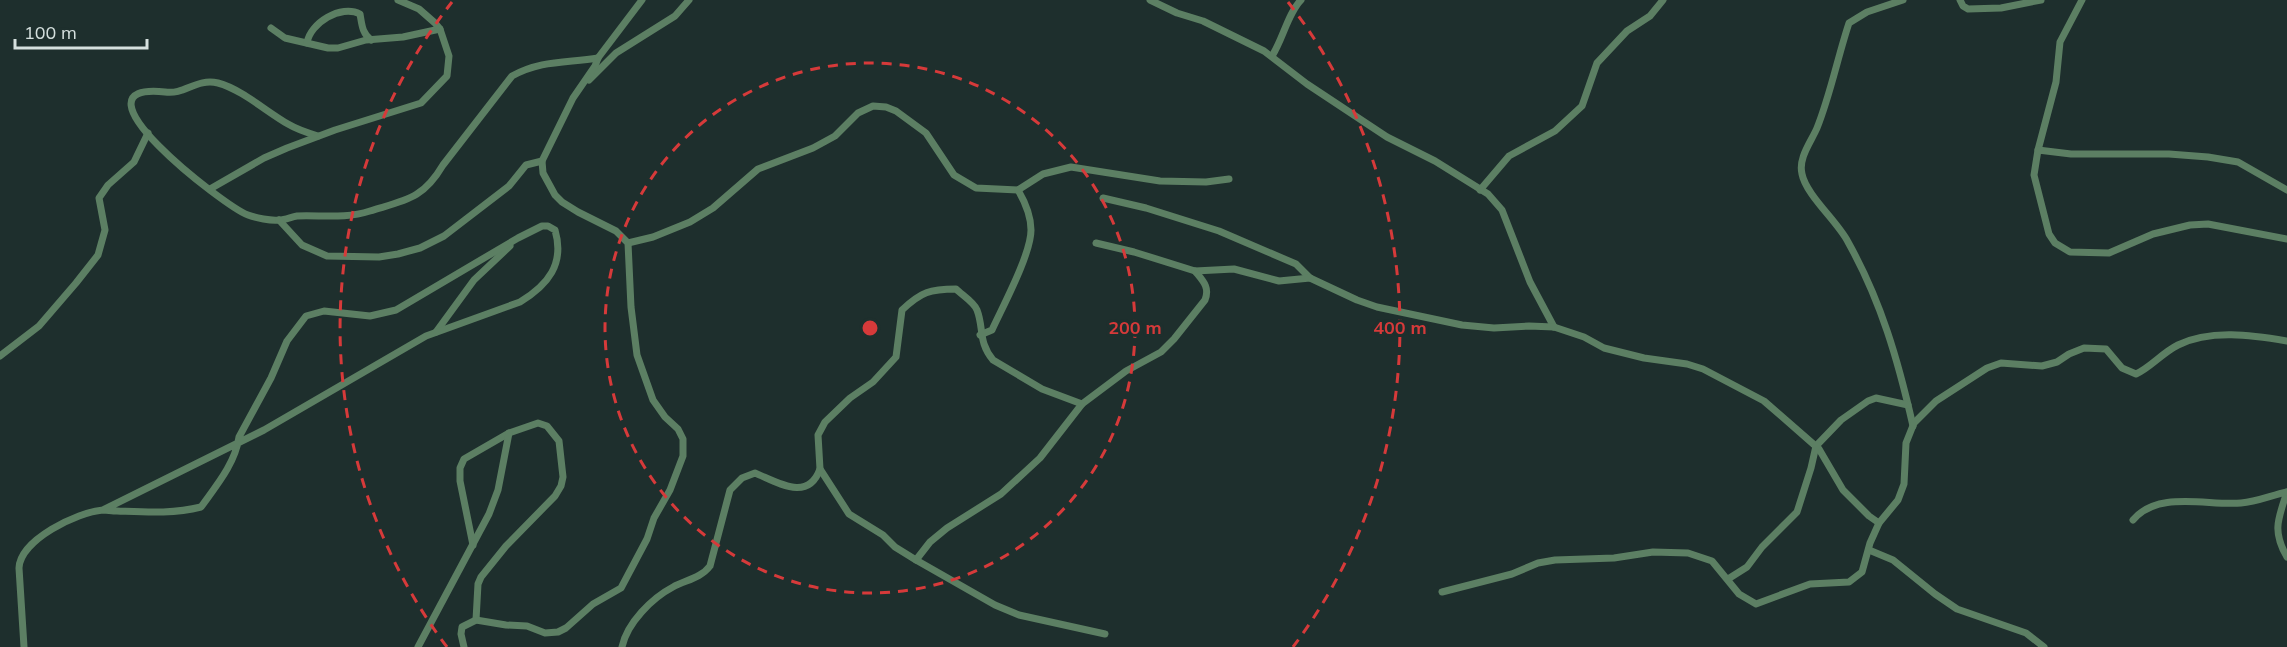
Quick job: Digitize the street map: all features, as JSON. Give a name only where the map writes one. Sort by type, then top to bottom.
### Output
[{"type":"street","points":[[210,189],[264,158],[318,136],[421,103],[447,76],[449,56],[441,29],[419,9],[398,0]]},
{"type":"street","points":[[583,86],[598,58],[642,0]]},
{"type":"street","points":[[464,647],[462,627],[476,620],[527,626],[545,633],[558,632],[566,628],[592,604],[621,588],[647,539],[654,518],[670,490],[683,456],[683,439],[678,429],[665,417],[653,400],[637,355],[628,243],[616,231],[578,212],[555,195],[543,174],[542,161],[573,98],[583,86],[616,52],[675,16],[689,0]]},
{"type":"street","points":[[1150,0],[1239,38],[1272,56],[1307,84],[1387,137],[1435,161],[1488,195],[1502,210],[1530,282],[1554,327]]},
{"type":"street","points":[[1272,56],[1296,5],[1301,0]]},
{"type":"street","points":[[1480,190],[1509,156],[1555,131],[1582,106],[1597,63],[1627,31],[1650,16],[1663,0]]},
{"type":"street","points":[[1903,0],[1867,12],[1849,23],[1817,128],[1803,155],[1802,174],[1812,192],[1847,240],[1881,310],[1895,352],[1913,426]]},
{"type":"street","points":[[1960,0],[1968,9],[1979,9],[2001,8],[2041,0]]},
{"type":"street","points":[[2082,0],[2060,42],[2056,82],[2038,150],[2034,175],[2047,228],[2055,243],[2070,252],[2109,253],[2153,234],[2190,225],[2208,224],[2242,229],[2287,240]]},
{"type":"street","points":[[307,43],[308,36],[318,24],[344,11],[354,11],[360,14],[362,27],[366,36],[371,40]]},
{"type":"street","points":[[271,28],[285,38],[338,48],[371,40],[403,37],[441,29]]},
{"type":"street","points":[[318,136],[288,124],[231,88],[207,81],[176,92],[148,91],[133,99],[131,112],[168,155],[210,189],[249,216],[279,220],[295,216],[358,215],[415,197],[434,181],[443,165],[512,76],[526,68],[547,62],[572,62],[598,58]]},
{"type":"street","points":[[628,243],[653,237],[690,222],[713,208],[758,169],[835,136],[858,113],[873,106],[896,111],[926,133],[954,175],[968,184],[987,190],[1018,190],[1043,174],[1071,167],[1160,181],[1206,182],[1229,179]]},
{"type":"street","points":[[0,356],[39,326],[98,255],[105,230],[99,198],[108,185],[134,162],[148,133]]},
{"type":"street","points":[[2038,150],[2071,154],[2169,154],[2228,160],[2238,162],[2287,190]]},
{"type":"street","points":[[279,220],[302,245],[327,256],[379,257],[398,254],[420,248],[444,236],[509,186],[526,165],[542,161]]},
{"type":"street","points":[[980,335],[992,330],[1030,239],[1026,204],[1018,190]]},
{"type":"street","points":[[1102,198],[1146,208],[1219,231],[1296,264],[1310,278],[1377,307],[1462,325],[1494,328],[1554,327],[1604,348],[1703,369],[1764,401],[1816,446],[1843,490],[1879,523]]},
{"type":"street","points":[[24,647],[19,559],[36,539],[82,516],[103,510],[238,444],[391,355],[436,332],[520,302],[543,287],[557,260],[555,230],[542,226],[518,238],[396,310],[370,316],[324,311],[306,316],[287,341],[271,378],[239,437],[238,444],[238,450],[201,507],[169,513],[103,510]]},
{"type":"street","points":[[436,332],[474,280],[518,238]]},
{"type":"street","points":[[1096,243],[1143,254],[1195,271],[1234,270],[1279,281],[1310,278]]},
{"type":"street","points":[[916,560],[939,535],[1001,494],[1040,458],[1082,404],[1126,371],[1161,352],[1174,339],[1208,293],[1205,283],[1195,271]]},
{"type":"street","points":[[1082,404],[1042,389],[993,360],[980,335],[976,308],[956,289],[929,290],[917,296],[902,310],[896,357],[873,382],[850,398],[825,422],[818,435],[820,469],[849,514],[883,535],[895,547],[916,560],[995,605],[1019,615],[1105,634]]},
{"type":"street","points":[[1442,592],[1512,574],[1538,563],[1653,552],[1688,553],[1712,561],[1739,594],[1756,604],[1810,584],[1849,582],[1863,572],[1879,523],[1898,500],[1904,484],[1906,442],[1913,426],[1936,401],[1987,368],[2001,363],[2042,366],[2057,362],[2084,348],[2106,349],[2122,368],[2136,374],[2177,345],[2202,336],[2263,337],[2287,341]]},
{"type":"street","points":[[1728,579],[1748,567],[1762,547],[1797,512],[1816,446],[1841,420],[1876,398],[1908,405]]},
{"type":"street","points":[[473,545],[460,481],[460,468],[464,459],[509,434],[538,423],[547,426],[559,441],[563,477],[561,486],[555,496],[506,546],[481,577],[478,584],[476,620]]},
{"type":"street","points":[[418,647],[489,514],[498,490],[509,434]]},
{"type":"street","points":[[622,647],[628,628],[651,604],[671,588],[705,573],[710,566],[730,490],[742,478],[755,473],[802,488],[810,485],[820,469]]},
{"type":"street","points":[[2133,520],[2140,512],[2159,504],[2241,503],[2287,492],[2277,523],[2279,544],[2287,557]]},
{"type":"street","points":[[1869,550],[1893,560],[1957,609],[2026,633],[2044,647]]}]
